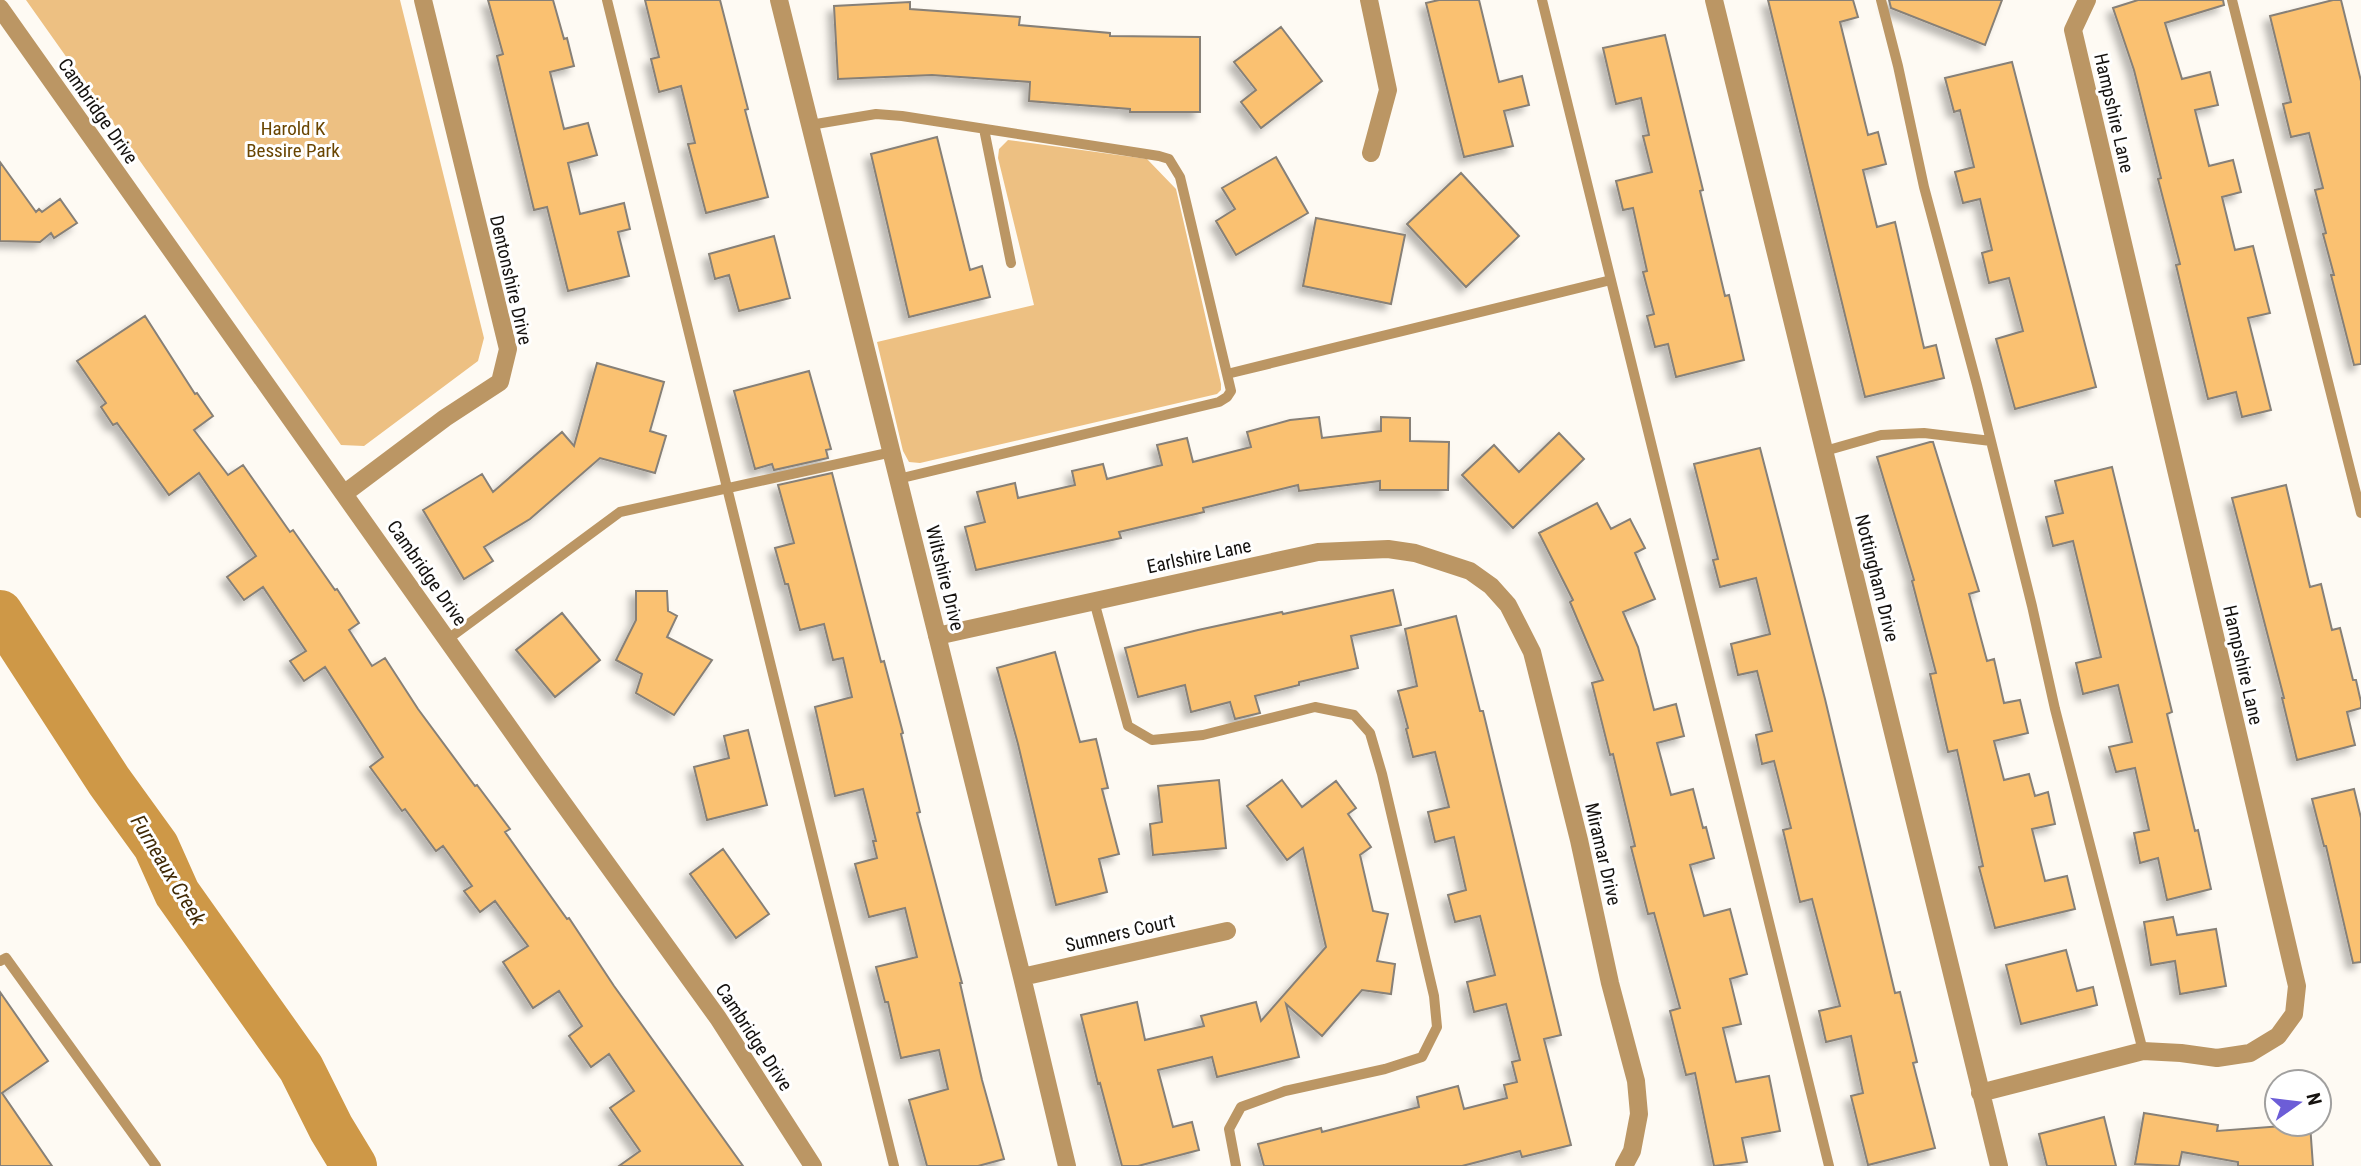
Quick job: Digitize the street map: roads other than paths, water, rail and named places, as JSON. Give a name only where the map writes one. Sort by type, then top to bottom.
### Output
[{"type":"street","name":"Dentonshire Drive","points":[[345,493],[445,418],[500,382],[508,349],[423,0]]},
{"type":"street","name":"Wiltshire Drive","points":[[779,0],[1023,977],[1062,1165]]},
{"type":"street","points":[[1369,0],[1388,90],[1371,153]]},
{"type":"street","name":"Nottingham Drive","points":[[1714,0],[1999,1166]]},
{"type":"street","name":"Hampshire Lane","points":[[1980,1093],[2143,1051],[2217,1058],[2250,1053],[2278,1036],[2294,1014],[2297,986],[2073,30],[2087,0]]},
{"type":"street","name":"Cambridge Drive","points":[[0,8],[718,1018],[813,1166]]},
{"type":"street","name":"Earlshire Lane","points":[[937,636],[1318,552],[1388,549],[1415,553],[1470,571]]},
{"type":"street","name":"Miramar Drive","points":[[1470,571],[1491,586],[1508,605],[1532,652],[1579,840],[1610,984],[1636,1082],[1639,1114],[1632,1151],[1624,1166]]},
{"type":"street","name":"Sumners Court","points":[[1023,977],[1227,931]]},
{"type":"lane","points":[[607,0],[894,1166]]},
{"type":"lane","points":[[1542,0],[1829,1166]]},
{"type":"lane","points":[[1881,0],[1924,187],[1991,441],[2055,709],[2143,1051]]},
{"type":"lane","points":[[2232,0],[2361,513]]},
{"type":"lane","points":[[810,125],[876,114],[984,129],[1159,156],[1169,159],[1180,177],[1231,391],[1227,397],[1219,402],[898,479]]},
{"type":"lane","points":[[984,129],[1011,263]]},
{"type":"lane","points":[[1227,374],[1611,280]]},
{"type":"lane","points":[[1825,451],[1881,435],[1924,433],[1991,441]]},
{"type":"lane","points":[[448,639],[620,512],[892,453]]},
{"type":"lane","points":[[1094,601],[1128,726],[1152,740],[1203,735],[1315,707],[1354,715],[1370,733],[1391,810],[1434,996],[1437,1027],[1422,1057],[1385,1069],[1285,1091],[1241,1107],[1229,1129],[1236,1166]]},
{"type":"lane","points":[[0,961],[6,958],[156,1166]]},
{"type":"waterway","name":"Furneaux Creek","points":[[0,613],[109,781],[156,846],[177,893],[301,1068],[331,1128],[354,1166]]},
{"type":"park label","name":"Harold K Bessire Park","points":[[293,139]]}]
